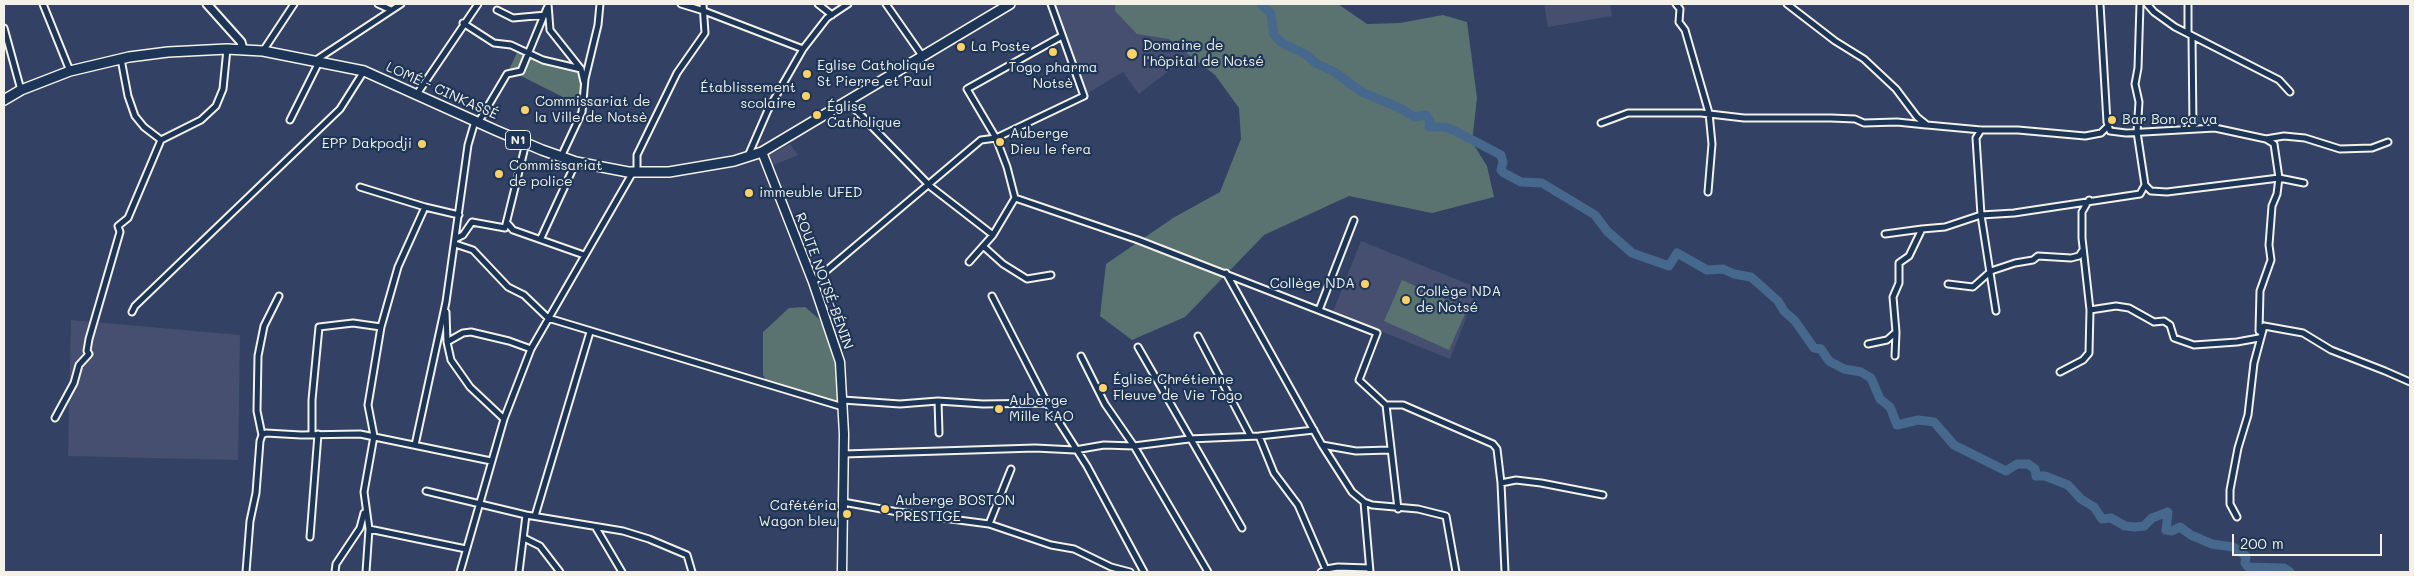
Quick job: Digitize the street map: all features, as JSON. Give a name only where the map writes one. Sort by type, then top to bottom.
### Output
[{"type":"highway","name":"LOMÉ - CINKASSÉ","points":[[4,100],[21,90],[70,71],[121,59],[168,52],[243,49],[318,61],[364,71],[526,144],[576,162],[635,172],[688,170],[748,158],[762,152],[923,58],[1010,4]]},
{"type":"main road","name":"ROUTE NOTSÉ-BÉNIN","points":[[762,152],[837,347],[843,404],[844,572]]},
{"type":"street","points":[[43,4],[70,71]]},
{"type":"street","points":[[206,4],[242,42],[243,49]]},
{"type":"street","points":[[263,52],[294,4]]},
{"type":"street","points":[[378,4],[391,10]]},
{"type":"street","points":[[290,120],[318,61],[401,4]]},
{"type":"street","points":[[417,94],[478,4]]},
{"type":"street","points":[[561,157],[582,112],[584,85],[595,43],[600,4]]},
{"type":"street","points":[[681,4],[803,49]]},
{"type":"street","points":[[460,572],[504,419],[531,349],[584,255],[635,172],[637,155],[677,73],[705,33],[703,4]]},
{"type":"street","points":[[818,4],[832,15]]},
{"type":"street","points":[[748,158],[768,110],[803,49],[827,18],[848,4]]},
{"type":"street","points":[[886,4],[923,58]]},
{"type":"street","points":[[813,282],[981,140],[996,138],[1084,96],[1050,4]]},
{"type":"street","points":[[1676,4],[1680,9],[1679,22],[1685,30],[1709,113],[1712,144],[1708,192]]},
{"type":"street","points":[[1786,4],[1864,59],[1896,89],[1917,118],[1926,125]]},
{"type":"street","points":[[2100,4],[2108,126],[2110,130],[2137,132],[2193,128],[2231,130],[2266,139],[2274,144],[2279,178],[2277,194],[2272,206],[2269,244],[2271,260],[2260,291],[2259,331],[2264,326]]},
{"type":"street","points":[[2140,4],[2138,68],[2135,84],[2140,102],[2137,132],[2145,185],[2150,191],[2167,192],[2279,178],[2304,183]]},
{"type":"street","points":[[2147,4],[2154,12],[2175,26],[2278,80],[2290,92]]},
{"type":"street","points":[[2188,4],[2193,128]]},
{"type":"street","points":[[548,6],[550,30],[581,69],[584,85]]},
{"type":"street","points":[[416,445],[446,302],[468,145],[476,122],[507,74],[521,71],[546,15],[548,6]]},
{"type":"street","points":[[497,10],[512,18],[546,15]]},
{"type":"street","points":[[464,23],[494,43],[511,45],[543,60],[581,69]]},
{"type":"street","points":[[4,28],[21,90]]},
{"type":"street","points":[[969,262],[993,235],[1015,198],[1007,167],[996,138],[967,89],[1062,36]]},
{"type":"street","points":[[55,418],[74,383],[79,365],[89,354],[87,351],[89,339],[120,232],[118,226],[128,218],[161,140],[201,120],[216,106],[223,89],[227,49]]},
{"type":"street","points":[[121,59],[128,96],[136,116],[144,127],[161,140]]},
{"type":"street","points":[[132,312],[135,306],[340,109],[364,71]]},
{"type":"street","points":[[848,102],[928,184],[993,235]]},
{"type":"street","points":[[1601,123],[1628,114],[1709,113],[1744,118],[1855,119],[1864,123],[1898,122],[1981,130],[2019,130],[2084,136],[2101,133],[2108,126]]},
{"type":"street","points":[[1981,130],[1976,138],[1981,215],[1985,251],[1991,271],[1996,311]]},
{"type":"street","points":[[2266,139],[2284,136],[2305,138],[2340,149],[2372,148],[2388,142]]},
{"type":"street","points":[[455,242],[463,235],[472,222],[505,228],[526,144]]},
{"type":"street","points":[[540,238],[576,162]]},
{"type":"street","points":[[1885,234],[1946,227],[1981,215],[2014,213],[2089,200],[2140,194],[2145,185]]},
{"type":"street","points":[[360,187],[425,207],[459,215]]},
{"type":"street","points":[[1015,198],[1226,273],[1377,333],[1359,380],[1386,405],[1403,406],[1493,444],[1496,449],[1501,483],[1506,572]]},
{"type":"street","points":[[2060,372],[2083,360],[2089,353],[2090,310],[2082,212],[2089,200]]},
{"type":"street","points":[[366,572],[369,529],[365,508],[365,475],[374,436],[368,404],[381,328],[398,267],[413,229],[425,207]]},
{"type":"street","points":[[1319,310],[1354,220]]},
{"type":"street","points":[[507,223],[513,230],[584,255]]},
{"type":"street","points":[[1895,356],[1896,332],[1893,297],[1899,283],[1899,263],[1909,256],[1922,229]]},
{"type":"street","points":[[455,242],[473,250],[508,288],[524,295],[548,318],[590,332],[843,404],[900,404],[938,401],[982,404],[1047,403]]},
{"type":"street","points":[[983,246],[1003,264],[1027,279],[1051,276]]},
{"type":"street","points":[[1948,284],[1973,287],[1991,271],[2015,263],[2033,260],[2038,256],[2071,258],[2079,256],[2084,250]]},
{"type":"street","points":[[1226,273],[1322,445],[1352,492],[1364,502],[1398,509],[1418,509],[1446,516],[1456,572]]},
{"type":"street","points":[[246,572],[250,521],[256,493],[262,434],[257,411],[258,356],[264,326],[279,296]]},
{"type":"street","points":[[992,296],[1047,403],[1087,466],[1144,572]]},
{"type":"street","points":[[446,302],[447,342],[451,360],[470,387],[504,419]]},
{"type":"street","points":[[2090,310],[2116,306],[2129,308],[2154,322],[2164,320],[2170,325],[2174,338],[2194,345],[2237,342],[2259,338]]},
{"type":"street","points":[[310,537],[315,434],[312,400],[319,326],[353,323],[381,328]]},
{"type":"street","points":[[2237,517],[2230,504],[2230,490],[2238,448],[2248,416],[2259,338],[2264,326]]},
{"type":"street","points":[[2264,326],[2303,333],[2331,350],[2386,370],[2410,382]]},
{"type":"street","points":[[447,342],[463,333],[471,332],[510,341],[531,349]]},
{"type":"street","points":[[534,516],[590,332]]},
{"type":"street","points":[[1868,344],[1887,340],[1896,332]]},
{"type":"street","points":[[1198,336],[1250,435]]},
{"type":"street","points":[[1138,347],[1189,439],[1242,528]]},
{"type":"street","points":[[1081,356],[1105,404],[1134,446],[1208,572]]},
{"type":"street","points":[[938,401],[939,433]]},
{"type":"street","points":[[1386,405],[1398,509]]},
{"type":"street","points":[[844,454],[1035,448],[1076,450],[1104,445],[1134,446],[1189,439],[1259,436],[1314,430]]},
{"type":"street","points":[[262,434],[266,432],[360,434],[491,461]]},
{"type":"street","points":[[1259,436],[1274,473],[1298,505],[1325,571],[1369,570],[1364,502]]},
{"type":"street","points":[[1322,445],[1356,451],[1390,450]]},
{"type":"street","points":[[989,524],[1011,469]]},
{"type":"street","points":[[1501,483],[1516,480],[1603,495]]},
{"type":"street","points":[[426,491],[480,502],[526,515],[623,532],[649,539],[687,555],[692,572]]},
{"type":"street","points":[[843,502],[898,512],[989,524],[1074,550],[1111,567],[1130,572]]},
{"type":"street","points":[[336,572],[341,556],[360,528],[365,508]]},
{"type":"street","points":[[518,572],[526,515]]},
{"type":"street","points":[[596,528],[622,572]]},
{"type":"street","points":[[369,529],[466,549]]},
{"type":"street","points":[[524,538],[540,546],[560,572]]},
{"type":"shaded area","name":"Domaine de l'hôpital de Notsé","points":[[1053,4],[1185,4],[1209,45],[1180,62],[1139,94],[1123,72],[1088,93],[1074,63]]},
{"type":"shaded area","points":[[1544,4],[1610,4],[1612,16],[1548,27]]},
{"type":"shaded area","points":[[790,144],[798,155],[771,166],[768,156]]},
{"type":"shaded area","name":"Collège NDA de Notsé","points":[[1361,241],[1478,288],[1450,359],[1333,312]]},
{"type":"shaded area","points":[[71,320],[240,335],[238,460],[68,456]]},
{"type":"green space","points":[[1115,4],[1338,4],[1367,24],[1400,23],[1443,15],[1467,22],[1477,98],[1472,142],[1487,166],[1494,197],[1432,213],[1349,196],[1264,235],[1185,317],[1132,340],[1100,316],[1106,264],[1173,218],[1220,192],[1241,139],[1239,108],[1215,75],[1169,39],[1137,34],[1115,11]]},
{"type":"green space","points":[[519,48],[543,61],[581,70],[582,85],[579,105],[509,70]]},
{"type":"green space","points":[[1402,280],[1467,309],[1449,350],[1384,321]]},
{"type":"green space","points":[[805,307],[819,319],[831,342],[838,368],[839,403],[768,384],[763,375],[763,332],[789,308]]},
{"type":"waterway","points":[[1261,4],[1271,14],[1274,35],[1282,43],[1305,54],[1317,64],[1333,71],[1362,92],[1402,109],[1414,117],[1426,115],[1430,121],[1429,127],[1446,127],[1501,155],[1503,162],[1501,170],[1504,173],[1521,182],[1542,183],[1595,215],[1607,231],[1632,253],[1669,266],[1677,253],[1707,270],[1723,269],[1734,274],[1751,277],[1778,301],[1814,348],[1821,349],[1829,361],[1844,369],[1861,372],[1871,378],[1880,399],[1890,407],[1897,425],[1918,420],[1934,422],[1954,445],[2006,471],[2017,464],[2028,464],[2035,469],[2036,476],[2045,476],[2068,485],[2081,499],[2094,507],[2102,519],[2111,518],[2125,526],[2135,527],[2144,526],[2152,518],[2168,512],[2166,530],[2172,531],[2180,527],[2191,535],[2212,544],[2233,547],[2246,556],[2245,563],[2248,567],[2284,568],[2290,572]]},
{"type":"place","name":"La Poste","points":[[961,47]]},
{"type":"place","name":"Togo pharma Notsè","points":[[1053,52]]},
{"type":"place","name":"Domaine de l'hôpital de Notsé","points":[[1132,54]]},
{"type":"place","name":"Eglise Catholique St Pierre et Paul","points":[[807,74]]},
{"type":"place","name":"Établissement scolaire","points":[[806,96]]},
{"type":"place","name":"Commissariat de la Ville de Notsè","points":[[525,110]]},
{"type":"place","name":"Église Catholique","points":[[817,115]]},
{"type":"place","name":"Bar Bon ça va","points":[[2112,120]]},
{"type":"place","name":"Auberge Dieu le fera","points":[[1000,142]]},
{"type":"place","name":"EPP Dakpodji","points":[[422,144]]},
{"type":"place","name":"Commissariat de police","points":[[499,174]]},
{"type":"place","name":"immeuble UFED","points":[[749,193]]},
{"type":"place","name":"Collège NDA","points":[[1365,284]]},
{"type":"place","name":"Collège NDA de Notsé","points":[[1406,300]]},
{"type":"place","name":"Église Chrétienne Fleuve de Vie Togo","points":[[1103,388]]},
{"type":"place","name":"Auberge Mille KAO","points":[[999,409]]},
{"type":"place","name":"Auberge BOSTON PRESTIGE","points":[[885,509]]},
{"type":"place","name":"Cafétéria Wagon bleu","points":[[847,514]]}]
